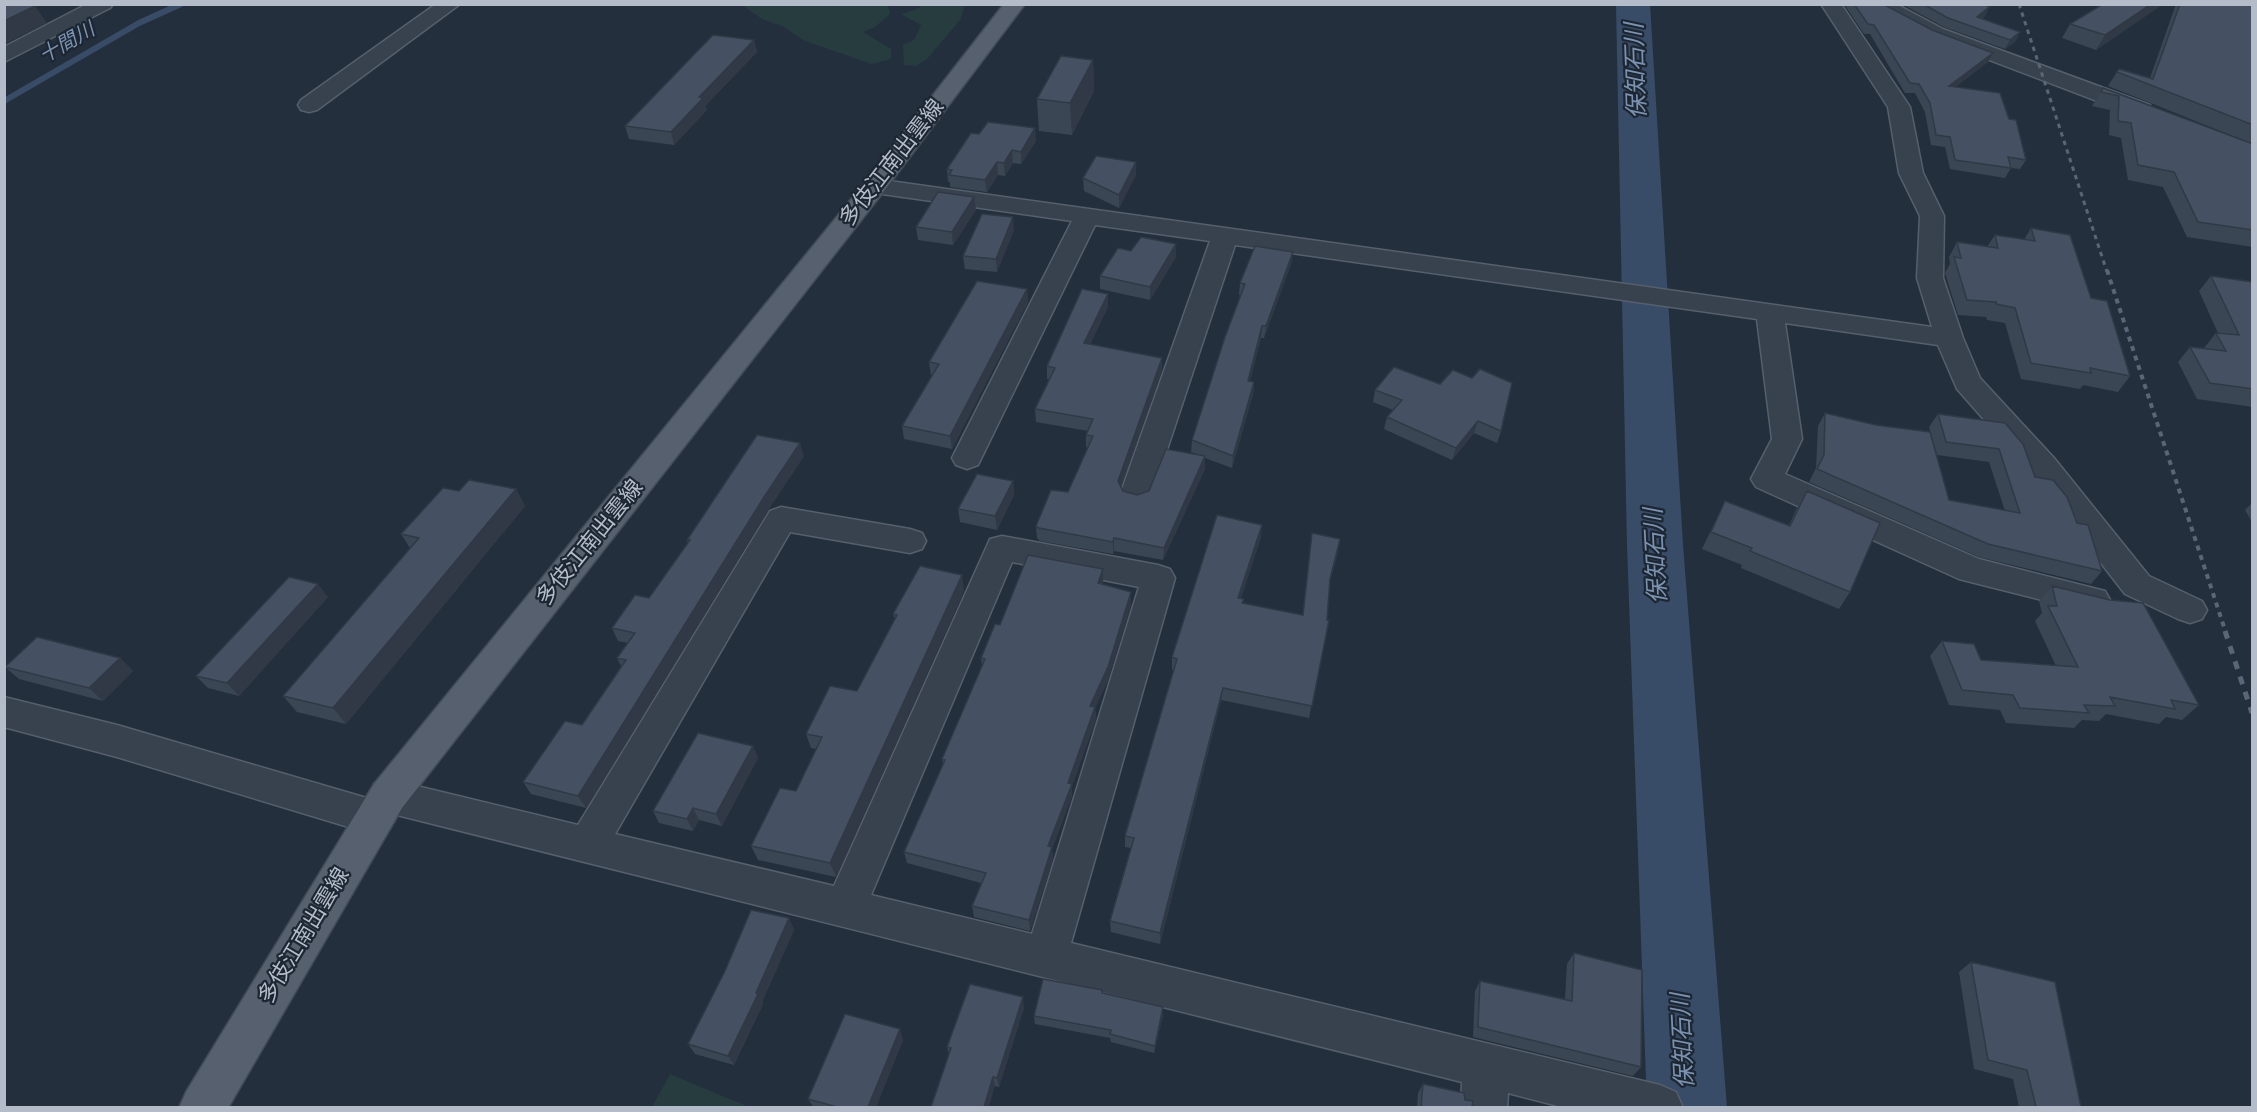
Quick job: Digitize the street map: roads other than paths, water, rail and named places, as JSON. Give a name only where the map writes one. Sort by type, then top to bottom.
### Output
[{"type":"main road","name":"多伎江南出雲線","points":[[202,1107],[381,807],[875,186],[1015,4]]},
{"type":"street","points":[[4,56],[103,4]]},
{"type":"street","points":[[309,105],[450,4]]},
{"type":"street","points":[[1770,311],[1787,439],[1767,479],[1971,570],[2096,600],[2190,610],[2137,585],[2043,466],[1968,382],[1949,338],[1930,278],[1932,216],[1911,173],[1899,107],[1831,4]]},
{"type":"street","points":[[1880,4],[1908,10],[1936,33],[2157,116]]},
{"type":"street","points":[[46,12],[77,18]]},
{"type":"street","points":[[875,186],[1949,338]]},
{"type":"street","points":[[968,458],[1087,216]]},
{"type":"street","points":[[1136,495],[1225,236]]},
{"type":"street","points":[[587,845],[782,519],[910,541]]},
{"type":"street","points":[[845,908],[1002,548],[1158,578],[1046,957]]},
{"type":"street","points":[[4,712],[381,807],[587,845],[1046,957],[1485,1086],[1660,1107]]},
{"type":"waterway","name":"十間川","points":[[4,101],[139,23],[181,4]]},
{"type":"waterway","name":"保知石川","points":[[1633,4],[1655,545],[1687,1108]]},
{"type":"railway","points":[[2019,4],[2107,272]]},
{"type":"railway","points":[[2107,270],[2226,633]]},
{"type":"railway","points":[[2225,631],[2252,713]]}]
